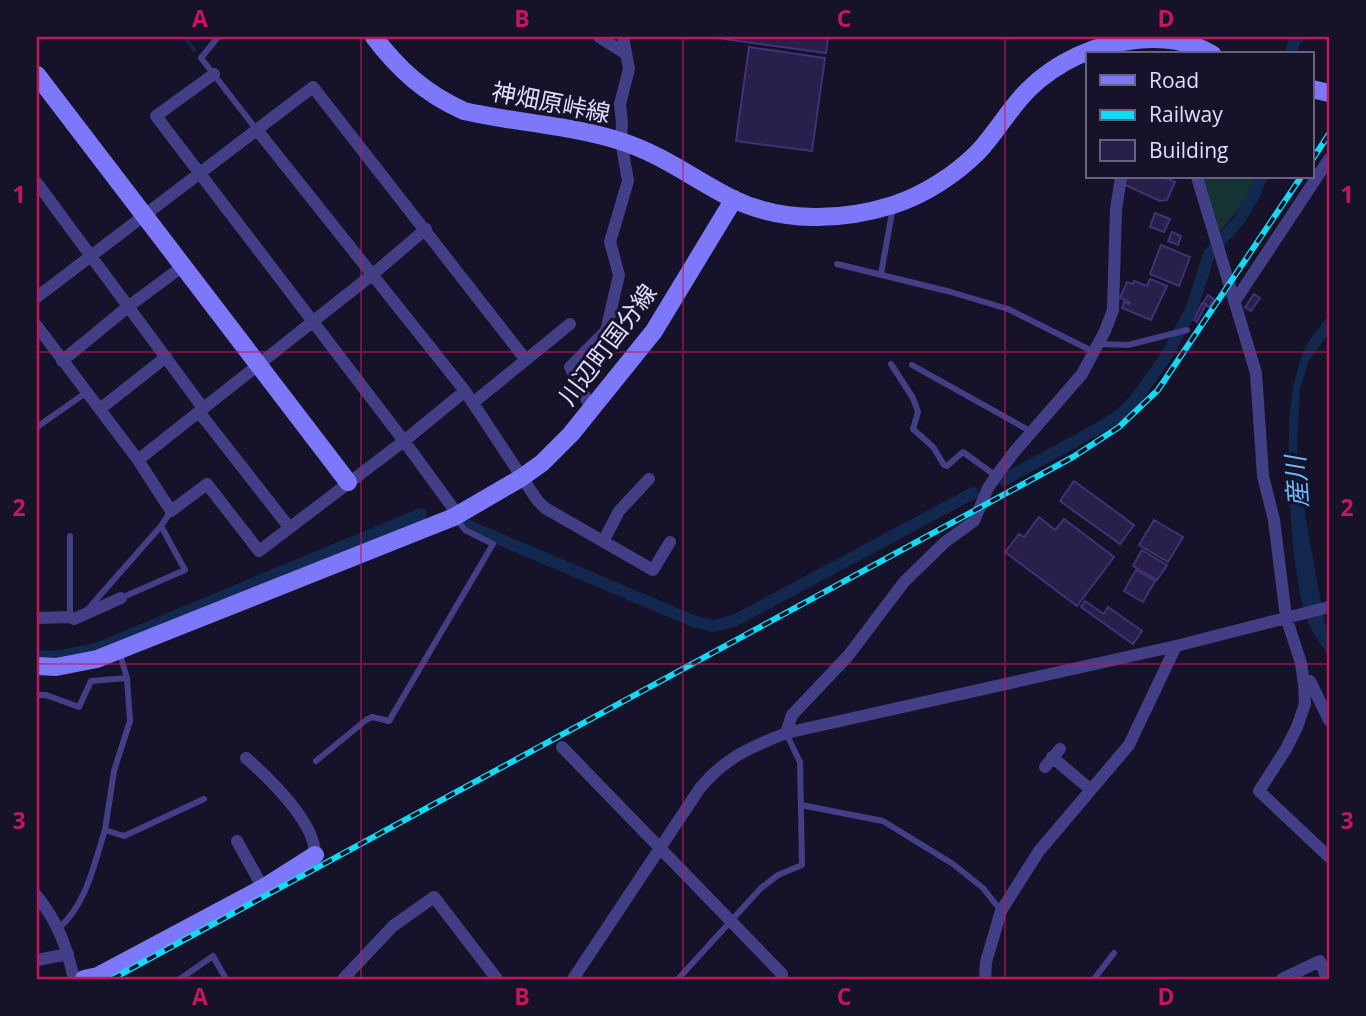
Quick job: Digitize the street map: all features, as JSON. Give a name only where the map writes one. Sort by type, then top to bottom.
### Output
[{"type":"street","name":"神畑原峠線","points":[[374,37],[391,58],[440,101],[464,111],[621,141],[669,161],[734,199]]},
{"type":"street","points":[[599,37],[626,54]]},
{"type":"street","points":[[592,410],[570,367],[606,331],[619,275],[610,242],[628,181],[621,141],[620,104],[629,69],[623,37]]},
{"type":"street","points":[[1088,52],[1103,46],[1160,37],[1193,44],[1208,52]]},
{"type":"street","points":[[734,199],[770,212],[807,217],[844,216],[894,205],[921,194],[944,180],[978,152],[1028,90],[1064,62],[1086,53]]},
{"type":"street","points":[[214,74],[156,116],[404,441],[456,516]]},
{"type":"street","points":[[40,87],[144,215],[348,482]]},
{"type":"street","points":[[37,297],[313,87],[526,360]]},
{"type":"street","points":[[257,130],[474,402],[521,478],[545,508],[653,570],[670,541]]},
{"type":"street","points":[[1235,302],[1329,159]]},
{"type":"street","points":[[786,733],[792,715],[848,656],[904,582],[945,542],[974,520],[988,488],[996,477],[1082,374],[1109,320],[1114,298],[1116,209],[1121,178]]},
{"type":"street","points":[[1197,178],[1256,373],[1263,476],[1274,520],[1303,680],[1304,704],[1297,727],[1259,791],[1329,857]]},
{"type":"street","points":[[37,183],[289,527]]},
{"type":"street","name":"川辺町国分線","points":[[37,666],[73,664],[97,659],[456,516],[521,478],[542,463],[592,410],[654,331],[734,199]]},
{"type":"street","points":[[138,460],[426,229]]},
{"type":"street","points":[[62,361],[183,266]]},
{"type":"street","points":[[474,402],[570,324]]},
{"type":"street","points":[[37,326],[138,460],[171,511],[208,484],[259,551],[465,391]]},
{"type":"street","points":[[100,409],[166,357]]},
{"type":"street","points":[[604,540],[619,511],[649,479]]},
{"type":"street","points":[[37,618],[76,616],[121,598]]},
{"type":"street","points":[[573,979],[700,788],[722,764],[745,750],[786,733],[1176,646],[1329,607]]},
{"type":"street","points":[[985,979],[986,962],[1001,911],[1039,851],[1129,745],[1176,646]]},
{"type":"street","points":[[1303,680],[1310,681],[1329,720]]},
{"type":"street","points":[[562,747],[782,974],[781,979]]},
{"type":"street","points":[[84,979],[98,976],[263,888],[315,855],[315,847],[295,806],[246,758]]},
{"type":"street","points":[[1052,758],[1091,790]]},
{"type":"street","points":[[237,841],[263,888]]},
{"type":"street","points":[[37,896],[59,928],[75,979]]},
{"type":"street","points":[[349,977],[393,926],[434,897],[497,979]]},
{"type":"street","points":[[37,960],[68,954]]},
{"type":"street","points":[[1282,979],[1320,961],[1327,979]]},
{"type":"lane","points":[[218,37],[201,58],[257,130]]},
{"type":"lane","points":[[881,274],[894,205]]},
{"type":"lane","points":[[837,264],[1009,309],[1096,348],[1128,345],[1182,330]]},
{"type":"lane","points":[[891,364],[913,398],[918,412],[913,429],[933,447],[944,465],[947,466],[963,452],[996,477]]},
{"type":"lane","points":[[912,365],[1032,432]]},
{"type":"lane","points":[[37,427],[87,392]]},
{"type":"lane","points":[[76,616],[162,526],[171,511]]},
{"type":"lane","points":[[316,761],[366,720],[372,718],[389,721],[493,544],[465,530],[456,516]]},
{"type":"lane","points":[[121,598],[185,570],[162,526]]},
{"type":"lane","points":[[70,536],[76,616]]},
{"type":"lane","points":[[59,928],[71,918],[83,897],[105,830],[114,771],[130,721],[127,678],[118,649]]},
{"type":"lane","points":[[37,695],[46,695],[79,707],[91,681],[127,678]]},
{"type":"lane","points":[[678,979],[730,920],[778,875],[802,865],[800,762],[786,733]]},
{"type":"lane","points":[[105,830],[124,836],[204,799]]},
{"type":"lane","points":[[801,805],[883,821],[953,864],[983,888],[1001,911]]},
{"type":"lane","points":[[1094,979],[1114,953]]},
{"type":"lane","points":[[180,979],[213,956],[226,979]]},
{"type":"green space","points":[[1203,178],[1255,178],[1244,203],[1220,231]]},
{"type":"water","name":"産川","points":[[1329,315],[1329,333],[1309,360],[1300,389],[1297,447],[1306,521],[1325,624],[1329,630],[1329,656],[1311,629],[1298,583],[1289,484],[1289,424],[1294,384],[1302,355]]},
{"type":"building","points":[[710,37],[828,37],[826,53]]},
{"type":"building","points":[[749,47],[825,58],[812,151],[736,141]]},
{"type":"building","points":[[1126,178],[1166,178],[1175,182],[1167,200],[1160,201],[1123,184]]},
{"type":"building","points":[[1155,213],[1170,219],[1164,232],[1150,227]]},
{"type":"building","points":[[1172,232],[1181,236],[1178,245],[1168,241]]},
{"type":"building","points":[[1161,245],[1190,257],[1179,286],[1150,274]]},
{"type":"building","points":[[1150,279],[1167,286],[1151,320],[1122,308],[1124,302],[1130,302],[1120,298],[1127,282],[1133,284],[1134,281],[1147,286]]},
{"type":"building","points":[[1254,294],[1260,298],[1251,311],[1245,307]]},
{"type":"building","points":[[1208,295],[1214,299],[1209,307],[1203,303]]},
{"type":"building","points":[[1202,303],[1206,304],[1197,322],[1194,320]]},
{"type":"building","points":[[1074,481],[1134,525],[1120,544],[1060,501]]},
{"type":"building","points":[[1039,517],[1055,530],[1064,519],[1114,557],[1077,606],[1005,552],[1019,534],[1024,537]]},
{"type":"building","points":[[1154,520],[1183,537],[1168,562],[1139,545]]},
{"type":"building","points":[[1142,550],[1167,565],[1157,580],[1133,566]]},
{"type":"building","points":[[1136,570],[1155,581],[1143,602],[1124,591]]},
{"type":"building","points":[[1085,601],[1104,614],[1108,607],[1142,631],[1133,644],[1081,607]]},
{"type":"waterway","points":[[185,37],[194,50]]},
{"type":"waterway","points":[[1291,52],[1294,41],[1299,37]]},
{"type":"waterway","points":[[1004,480],[1101,427],[1120,415],[1136,399],[1166,356],[1191,311],[1209,254],[1239,220],[1261,178]]},
{"type":"waterway","points":[[466,525],[693,621],[714,626],[736,620],[973,493]]},
{"type":"waterway","points":[[37,656],[56,657],[96,649],[421,514]]},
{"type":"railway","points":[[1314,157],[1329,134]]},
{"type":"railway","points":[[112,979],[1073,457],[1119,427],[1158,390],[1300,178]]}]
